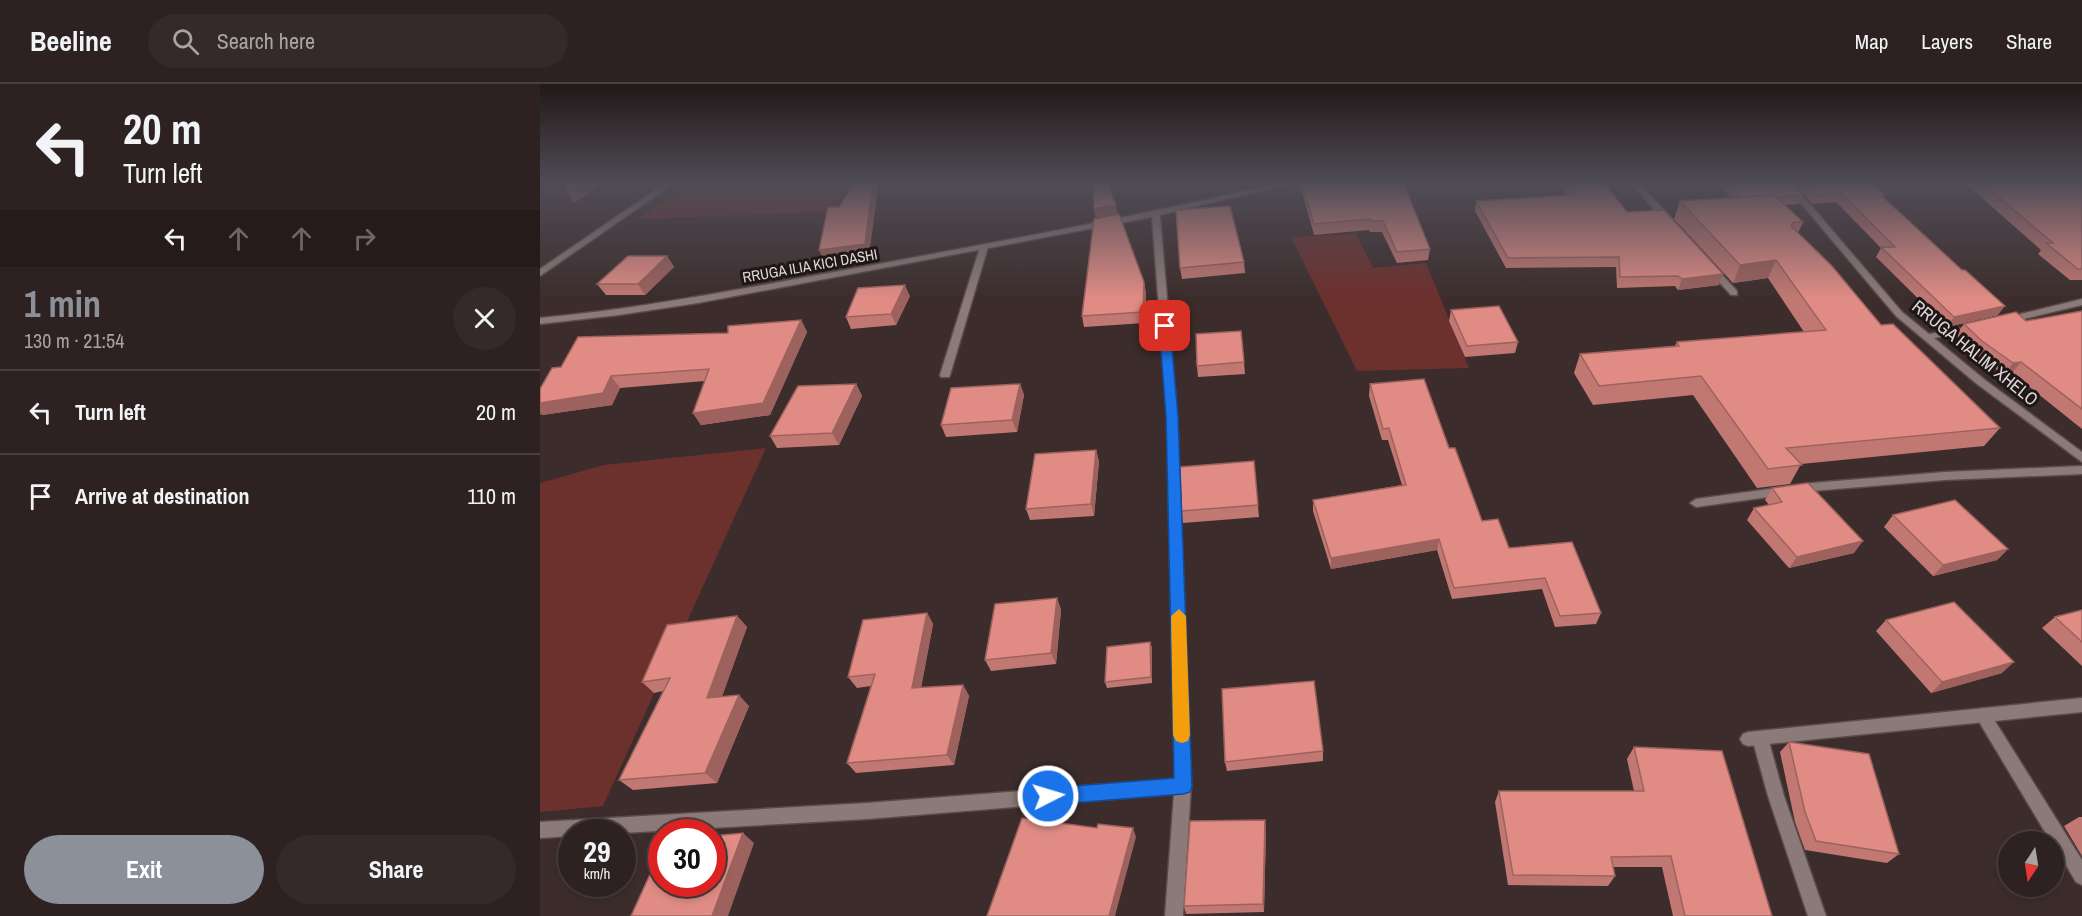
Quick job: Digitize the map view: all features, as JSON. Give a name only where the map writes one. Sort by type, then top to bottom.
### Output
[{"type":"street","points":[[541,272],[615,221]]},
{"type":"street","name":"RRUGA ILIA KICI DASHI","points":[[540,321],[601,316],[691,301],[1116,221]]},
{"type":"street","points":[[1157,221],[1172,416],[1183,786],[1174,916]]},
{"type":"street","points":[[1668,221],[1672,225]]},
{"type":"street","name":"RRUGA HALIM XHELO","points":[[1820,221],[1899,314],[1926,338],[2082,458]]},
{"type":"street","points":[[945,375],[984,247]]},
{"type":"street","points":[[540,259],[541,272]]},
{"type":"street","points":[[1703,259],[1734,293]]},
{"type":"street","points":[[1926,338],[2082,302]]},
{"type":"street","points":[[1696,503],[1812,487],[1945,476],[2082,470]]},
{"type":"street","points":[[1817,916],[1754,739],[2082,705]]},
{"type":"street","points":[[1983,715],[2082,876]]},
{"type":"street","points":[[540,830],[867,811],[1183,786]]},
{"type":"shaded area","points":[[1356,234],[1373,268],[1426,263],[1469,368],[1357,371],[1291,237]]},
{"type":"shaded area","points":[[766,448],[603,806],[540,812],[540,483],[604,465]]},
{"type":"building","points":[[825,221],[868,221],[865,244],[819,250]]},
{"type":"building","points":[[1094,221],[1122,221],[1144,282],[1143,312],[1082,316]]},
{"type":"building","points":[[1177,221],[1234,221],[1244,262],[1180,268]]},
{"type":"building","points":[[1313,221],[1350,221],[1314,224]]},
{"type":"building","points":[[1371,221],[1419,221],[1430,249],[1397,252],[1383,221]]},
{"type":"building","points":[[1487,221],[1674,221],[1723,274],[1682,279],[1678,276],[1620,277],[1619,257],[1508,258]]},
{"type":"building","points":[[1699,221],[1802,221],[1794,222],[1791,226],[1832,266],[1881,325],[1893,324],[2000,428],[1786,448],[1802,465],[1768,469],[1701,376],[1599,386],[1580,354],[1679,346],[1677,342],[1826,330],[1776,260],[1740,265]]},
{"type":"building","points":[[1869,221],[1909,221],[2005,306],[1954,317],[1881,247],[1895,247]]},
{"type":"building","points":[[2027,221],[2082,221],[2082,269],[2078,269],[2046,243],[2053,243]]},
{"type":"building","points":[[628,256],[667,256],[638,284],[597,284]]},
{"type":"building","points":[[905,285],[891,314],[846,317],[858,288]]},
{"type":"building","points":[[1499,306],[1518,342],[1467,346],[1451,310]]},
{"type":"building","points":[[2082,311],[2082,409],[2021,362],[2013,363],[1982,341],[1964,324],[2016,312],[2026,321]]},
{"type":"building","points":[[801,320],[763,403],[693,413],[709,369],[611,376],[603,393],[540,403],[540,389],[552,368],[561,367],[578,337],[728,333],[728,326]]},
{"type":"building","points":[[1241,331],[1244,362],[1197,366],[1196,334]]},
{"type":"building","points":[[1424,379],[1449,448],[1455,448],[1482,521],[1498,519],[1509,548],[1572,542],[1601,613],[1560,616],[1545,578],[1454,588],[1439,539],[1331,558],[1313,500],[1406,485],[1389,428],[1383,429],[1370,384]]},
{"type":"building","points":[[856,384],[832,433],[770,436],[798,386]]},
{"type":"building","points":[[1020,384],[1012,420],[941,425],[951,388]]},
{"type":"building","points":[[1096,450],[1091,504],[1026,509],[1035,454]]},
{"type":"building","points":[[1254,461],[1258,505],[1181,511],[1180,467]]},
{"type":"building","points":[[1808,483],[1863,541],[1797,557],[1754,508],[1782,502],[1772,488]]},
{"type":"building","points":[[1955,500],[2008,549],[1943,565],[1893,515]]},
{"type":"building","points":[[1057,598],[1051,653],[985,660],[995,604]]},
{"type":"building","points":[[1954,602],[2014,662],[1942,682],[1886,620]]},
{"type":"building","points":[[2082,610],[2082,642],[2055,617]]},
{"type":"building","points":[[927,613],[912,688],[963,685],[947,755],[847,763],[875,674],[848,677],[863,620]]},
{"type":"building","points":[[737,616],[707,698],[739,695],[705,773],[619,780],[670,678],[642,682],[667,625]]},
{"type":"building","points":[[1150,642],[1151,677],[1105,682],[1107,647]]},
{"type":"building","points":[[1314,681],[1323,751],[1225,762],[1222,689]]},
{"type":"building","points":[[1789,742],[1869,754],[1899,854],[1816,841],[1805,812]]},
{"type":"building","points":[[1634,747],[1722,751],[1772,916],[1685,916],[1671,856],[1611,857],[1615,876],[1513,875],[1499,791],[1644,791]]},
{"type":"building","points":[[1022,818],[1097,828],[1098,824],[1133,828],[1109,916],[987,916]]},
{"type":"building","points":[[1265,820],[1263,904],[1184,906],[1190,821]]},
{"type":"building","points":[[743,833],[726,879],[726,835]]},
{"type":"building","points":[[648,879],[648,897],[719,897],[712,916],[631,916]]},
{"type":"slow traffic","points":[[1179,616],[1182,735]]},
{"type":"route","points":[[1048,796],[1183,786],[1172,416],[1165,326]]}]
